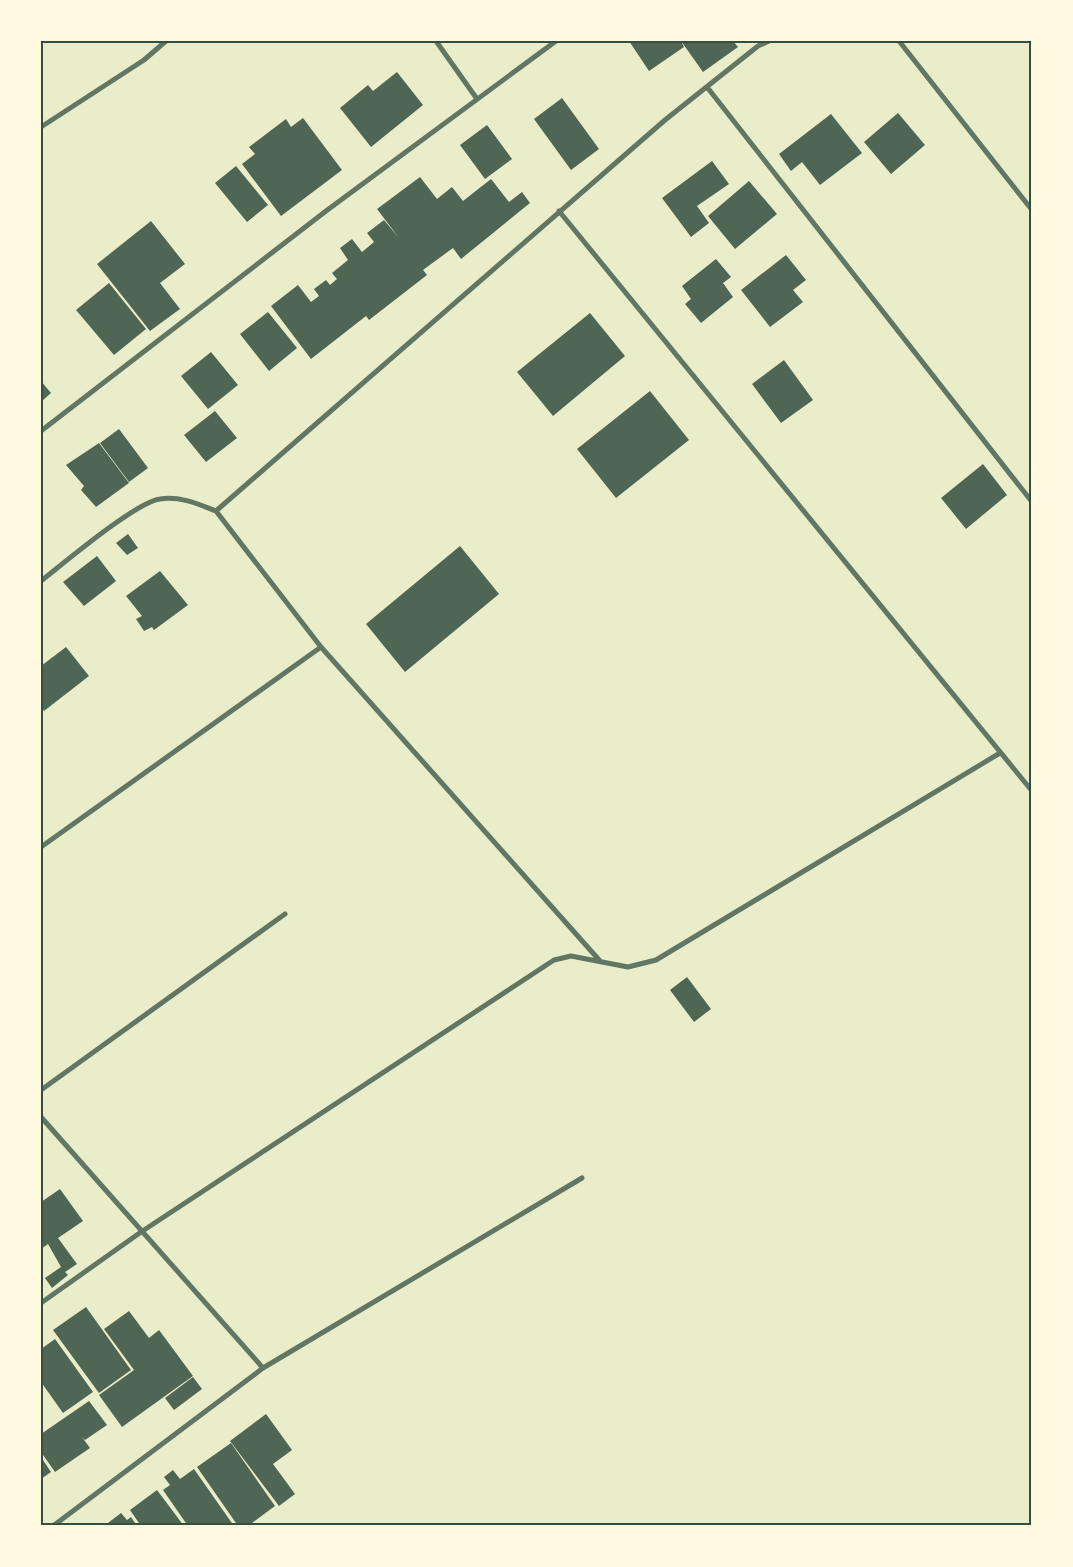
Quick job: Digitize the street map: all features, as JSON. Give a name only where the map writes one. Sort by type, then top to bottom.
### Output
[{"type":"street","points":[[41,127],[144,60],[166,41]]},
{"type":"street","points":[[436,41],[477,99]]},
{"type":"street","points":[[41,431],[326,210],[556,41]]},
{"type":"street","points":[[754,41],[758,46]]},
{"type":"street","points":[[216,511],[558,211],[665,120],[758,46],[769,41]]},
{"type":"street","points":[[899,41],[1032,210]]},
{"type":"street","points":[[707,87],[1032,502]]},
{"type":"street","points":[[558,211],[1032,791]]},
{"type":"street","points":[[41,581],[136,509],[160,499],[187,500],[216,511],[321,647],[600,962]]},
{"type":"street","points":[[41,847],[321,647]]},
{"type":"street","points":[[41,1303],[141,1232],[554,960],[571,956],[628,967],[656,960],[1000,753]]},
{"type":"street","points":[[41,1090],[285,914]]},
{"type":"street","points":[[41,1117],[263,1368]]},
{"type":"street","points":[[54,1526],[263,1368],[582,1178]]},
{"type":"building","points":[[629,41],[681,41],[684,47],[649,71]]},
{"type":"building","points":[[681,41],[733,41],[738,47],[703,72]]},
{"type":"building","points":[[397,72],[423,105],[371,147],[340,108],[368,85],[373,91]]},
{"type":"building","points":[[562,98],[599,149],[571,170],[534,119]]},
{"type":"building","points":[[898,113],[925,145],[891,174],[864,142]]},
{"type":"building","points":[[831,114],[862,153],[820,185],[802,162],[791,171],[779,154]]},
{"type":"building","points":[[303,118],[342,170],[281,216],[242,164],[255,154],[249,147],[286,119],[291,127]]},
{"type":"building","points":[[487,125],[512,159],[485,179],[460,145]]},
{"type":"building","points":[[712,161],[729,184],[697,206],[709,223],[691,237],[662,198]]},
{"type":"building","points":[[236,166],[268,205],[247,222],[215,183]]},
{"type":"building","points":[[420,177],[437,199],[452,187],[463,201],[491,179],[509,202],[522,192],[530,203],[461,259],[453,248],[423,270],[427,275],[369,320],[361,309],[366,316],[311,359],[271,306],[298,285],[311,302],[319,296],[314,289],[326,280],[330,285],[337,279],[332,273],[348,260],[340,248],[352,239],[362,252],[374,242],[367,233],[384,220],[399,238],[377,209]]},
{"type":"building","points":[[749,181],[777,214],[735,249],[708,216]]},
{"type":"building","points":[[151,221],[185,264],[160,283],[180,309],[150,331],[97,264]]},
{"type":"building","points":[[786,255],[806,280],[793,290],[803,302],[770,327],[741,290]]},
{"type":"building","points":[[716,259],[731,277],[723,283],[733,297],[701,323],[685,304],[691,299],[682,286]]},
{"type":"building","points":[[109,283],[146,329],[114,355],[76,310]]},
{"type":"building","points":[[268,312],[297,348],[269,371],[240,334]]},
{"type":"building","points":[[590,313],[625,356],[553,416],[517,372]]},
{"type":"building","points":[[211,352],[238,385],[208,409],[181,376]]},
{"type":"building","points":[[784,360],[813,400],[781,423],[752,384]]},
{"type":"building","points":[[41,381],[51,393],[41,402]]},
{"type":"building","points":[[650,391],[689,440],[616,498],[577,449]]},
{"type":"building","points":[[215,411],[237,438],[206,462],[184,435]]},
{"type":"building","points":[[119,429],[148,468],[129,482],[100,443]]},
{"type":"building","points":[[99,443],[129,483],[96,507],[81,490],[84,486],[66,465]]},
{"type":"building","points":[[983,464],[1007,495],[966,529],[941,498]]},
{"type":"building","points":[[128,534],[138,548],[127,555],[116,543]]},
{"type":"building","points":[[460,546],[499,594],[405,672],[366,624]]},
{"type":"building","points":[[97,556],[116,581],[84,606],[63,582]]},
{"type":"building","points":[[160,571],[188,605],[154,630],[152,627],[144,631],[136,619],[142,616],[126,596]]},
{"type":"building","points":[[66,647],[89,676],[44,711],[41,706],[41,666]]},
{"type":"building","points":[[687,977],[711,1009],[694,1022],[670,990]]},
{"type":"building","points":[[60,1189],[83,1221],[58,1238],[77,1264],[65,1272],[68,1275],[52,1288],[45,1278],[61,1267],[48,1244],[41,1249],[41,1202]]},
{"type":"building","points":[[86,1307],[131,1370],[99,1393],[53,1330]]},
{"type":"building","points":[[129,1311],[149,1338],[159,1330],[193,1376],[122,1427],[99,1395],[134,1370],[104,1329]]},
{"type":"building","points":[[55,1339],[93,1392],[63,1413],[41,1382],[41,1349]]},
{"type":"building","points":[[193,1377],[202,1389],[174,1410],[165,1398]]},
{"type":"building","points":[[89,1401],[107,1425],[85,1440],[82,1437],[90,1448],[55,1472],[41,1452],[41,1434]]},
{"type":"building","points":[[266,1414],[292,1450],[273,1464],[295,1494],[279,1506],[230,1441]]},
{"type":"building","points":[[231,1443],[275,1506],[248,1526],[238,1526],[197,1467]]},
{"type":"building","points":[[41,1457],[51,1472],[41,1479]]},
{"type":"building","points":[[194,1469],[234,1526],[188,1526],[163,1490],[170,1485],[164,1477],[173,1470],[180,1479]]},
{"type":"building","points":[[157,1490],[184,1526],[141,1526],[130,1510]]},
{"type":"building","points":[[121,1513],[127,1520],[131,1517],[137,1526],[104,1526]]}]
